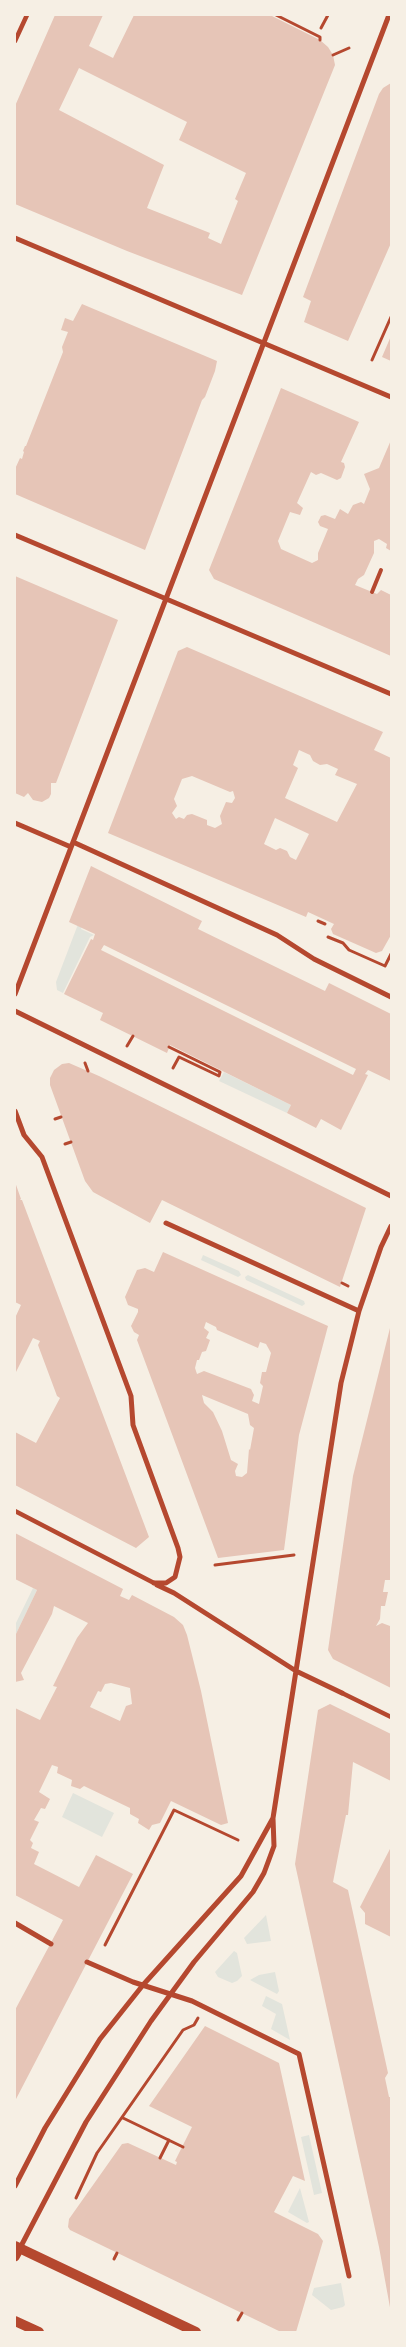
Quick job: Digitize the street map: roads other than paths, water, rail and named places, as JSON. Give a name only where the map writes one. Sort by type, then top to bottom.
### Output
[{"type":"main road","points":[[17,2250],[196,2332]]},
{"type":"main road","points":[[15,2321],[39,2332]]},
{"type":"street","points":[[15,41],[27,15]]},
{"type":"street","points":[[15,994],[388,15]]},
{"type":"street","points":[[15,238],[391,397]]},
{"type":"street","points":[[15,535],[391,694]]},
{"type":"street","points":[[15,823],[72,845],[277,935],[314,959],[391,997]]},
{"type":"street","points":[[15,1011],[391,1196]]},
{"type":"street","points":[[15,1111],[24,1135],[42,1157],[131,1396],[133,1425],[178,1548],[180,1557],[175,1577],[166,1583],[154,1583]]},
{"type":"street","points":[[166,1223],[359,1311]]},
{"type":"street","points":[[17,2250],[86,2122],[151,2020],[194,1962],[233,1919],[253,1892],[264,1873],[274,1846],[273,1818],[340,1383],[359,1311],[381,1247],[391,1226]]},
{"type":"street","points":[[15,1511],[174,1594],[296,1671],[391,1717]]},
{"type":"street","points":[[15,2186],[45,2128],[100,2039],[143,1985],[241,1876],[273,1818]]},
{"type":"street","points":[[15,1924],[51,1944]]},
{"type":"street","points":[[87,1962],[143,1985],[192,2001],[300,2054],[349,2276]]},
{"type":"lane","points":[[372,592],[381,570]]}]
